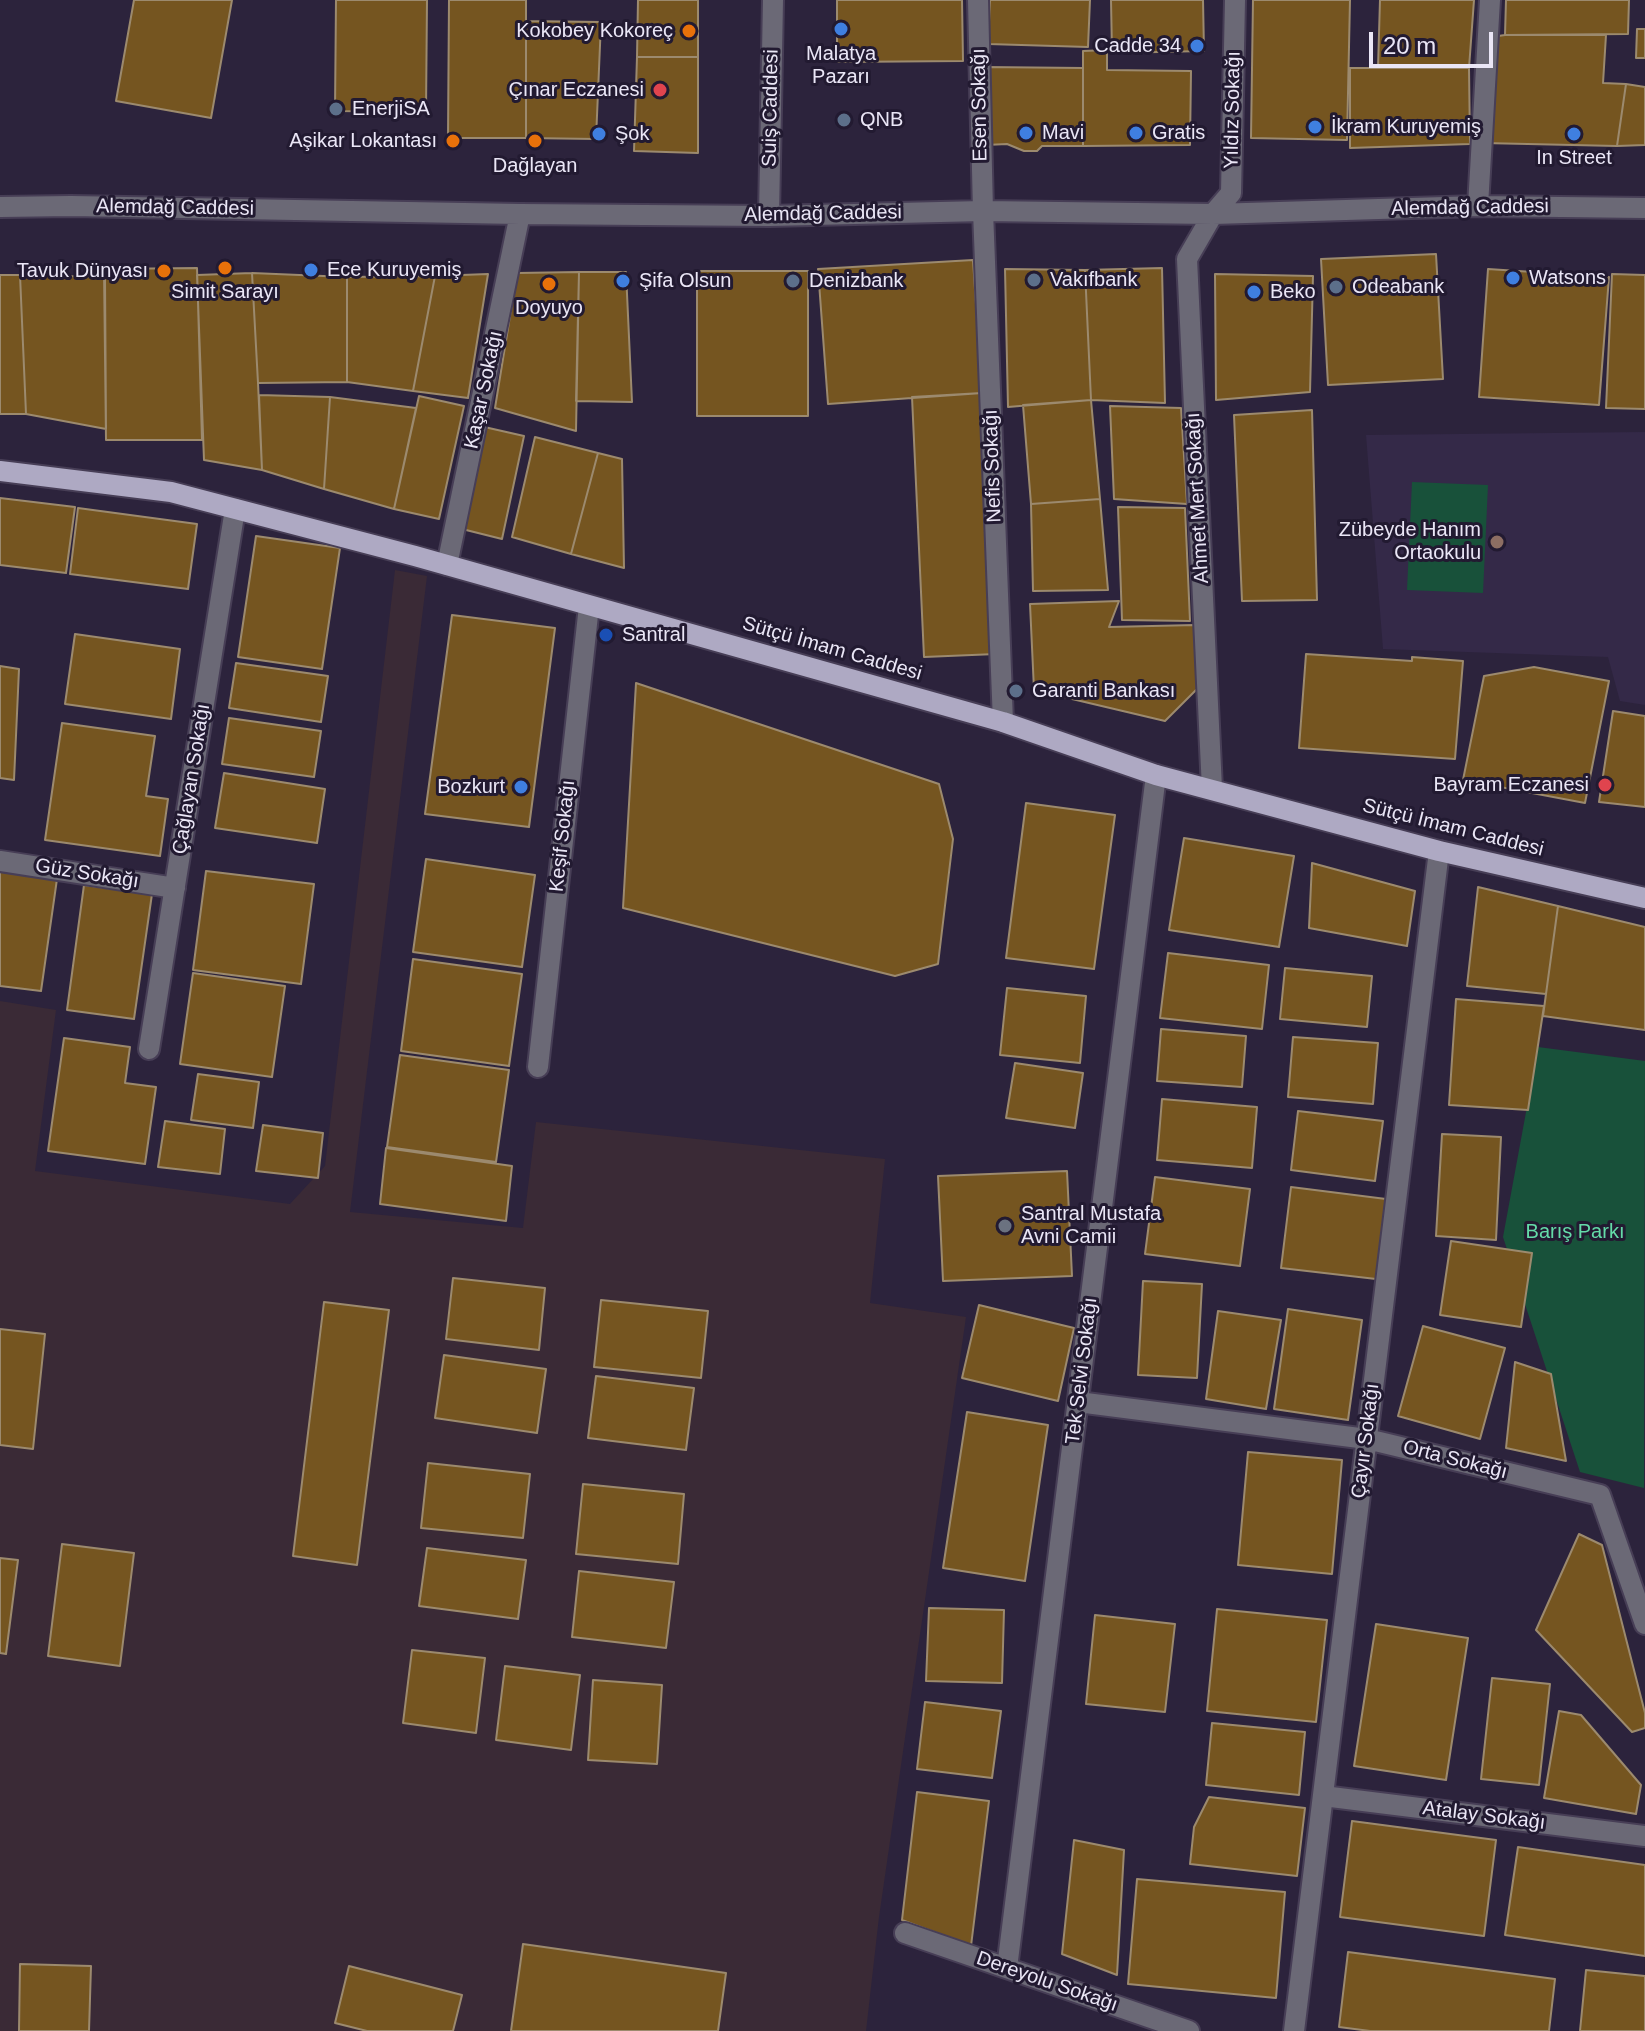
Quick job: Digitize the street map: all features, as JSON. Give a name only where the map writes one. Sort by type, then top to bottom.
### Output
[{"type":"main road","name":"Sütçü İmam Caddesi","points":[[0,471],[171,492],[447,565],[1003,722],[1156,775],[1439,851],[1645,898]]},
{"type":"street","name":"Suiş Caddesi","points":[[769,216],[773,0]]},
{"type":"street","name":"Esen Sokağı","points":[[978,0],[983,211]]},
{"type":"street","name":"Yıldız Sokağı","points":[[1213,214],[1231,193],[1235,0]]},
{"type":"street","points":[[1478,206],[1490,0]]},
{"type":"street","name":"Alemdağ Caddesi","points":[[0,207],[769,216],[983,211],[1213,214],[1478,206],[1645,208]]},
{"type":"street","name":"Nefis Sokağı","points":[[983,211],[1003,722]]},
{"type":"street","name":"Kaşar Sokağı","points":[[447,565],[520,214]]},
{"type":"street","name":"Ahmet Mert Sokağı","points":[[1212,789],[1187,259],[1213,214]]},
{"type":"street","name":"Çağlayan Sokağı","points":[[149,1049],[235,509]]},
{"type":"street","name":"Keşif Sokağı","points":[[538,1067],[589,606]]},
{"type":"street","name":"Tek Selvi Sokağı","points":[[1007,1968],[1156,775]]},
{"type":"street","name":"Çayır Sokağı","points":[[1294,2031],[1439,851]]},
{"type":"street","name":"Güz Sokağı","points":[[0,861],[175,888]]},
{"type":"street","name":"Orta Sokağı","points":[[1078,1402],[1367,1439],[1600,1495],[1645,1624]]},
{"type":"street","name":"Atalay Sokağı","points":[[1323,1796],[1645,1836]]},
{"type":"street","name":"Dereyolu Sokağı","points":[[905,1933],[1189,2031]]},
{"type":"shaded area","name":"Zübeyde Hanım Ortaokulu","points":[[1645,432],[1645,705],[1620,701],[1608,657],[1383,649],[1366,435]]},
{"type":"shaded area","points":[[395,570],[427,576],[350,1212],[523,1228],[536,1122],[885,1159],[870,1303],[966,1317],[879,1917],[866,2031],[0,2031],[0,1001],[56,1010],[35,1171],[290,1204],[325,1166]]},
{"type":"green space","points":[[1412,482],[1488,485],[1483,593],[1407,590]]},
{"type":"green space","name":"Barış Parkı","points":[[1538,1047],[1645,1061],[1644,1488],[1580,1472],[1503,1237]]},
{"type":"building","points":[[134,0],[232,0],[211,118],[116,101]]},
{"type":"building","points":[[336,0],[427,0],[426,112],[335,111]]},
{"type":"building","points":[[449,0],[526,0],[526,138],[448,138]]},
{"type":"building","points":[[638,0],[698,0],[698,57],[637,57]]},
{"type":"building","points":[[837,0],[962,0],[963,61],[837,62]]},
{"type":"building","points":[[990,0],[1090,0],[1088,47],[988,44]]},
{"type":"building","points":[[1111,0],[1203,0],[1204,51],[1112,53]]},
{"type":"building","points":[[1253,0],[1350,0],[1347,140],[1251,138]]},
{"type":"building","points":[[1380,0],[1474,0],[1469,68],[1378,68]]},
{"type":"building","points":[[1506,0],[1629,0],[1628,34],[1505,35]]},
{"type":"building","points":[[526,21],[601,22],[596,139],[526,138]]},
{"type":"building","points":[[1637,29],[1645,29],[1645,58],[1636,58]]},
{"type":"building","points":[[1606,35],[1603,83],[1626,84],[1617,146],[1483,143],[1491,37]]},
{"type":"building","points":[[1107,50],[1107,70],[1191,71],[1190,145],[1083,146],[1083,51]]},
{"type":"building","points":[[637,57],[698,57],[698,153],[634,151]]},
{"type":"building","points":[[984,67],[1083,68],[1083,146],[1042,146],[1037,151],[1024,151],[1007,144],[986,145]]},
{"type":"building","points":[[1350,68],[1469,68],[1470,144],[1350,148]]},
{"type":"building","points":[[1626,84],[1645,87],[1645,145],[1617,146]]},
{"type":"building","points":[[1436,254],[1443,379],[1328,385],[1321,259]]},
{"type":"building","points":[[973,260],[982,393],[828,404],[818,269]]},
{"type":"building","points":[[197,268],[202,440],[106,440],[104,269]]},
{"type":"building","points":[[1162,268],[1165,403],[1091,400],[1085,270]]},
{"type":"building","points":[[1005,269],[1085,270],[1091,400],[1008,407]]},
{"type":"building","points":[[1488,269],[1609,277],[1599,405],[1479,397]]},
{"type":"building","points":[[697,271],[808,271],[808,416],[697,416]]},
{"type":"building","points":[[579,272],[576,431],[495,408],[517,273]]},
{"type":"building","points":[[579,272],[626,272],[632,402],[576,401]]},
{"type":"building","points":[[252,273],[262,470],[204,460],[197,275]]},
{"type":"building","points":[[252,273],[347,277],[347,382],[258,383]]},
{"type":"building","points":[[488,274],[468,398],[413,391],[435,276]]},
{"type":"building","points":[[1215,274],[1313,276],[1310,392],[1216,400]]},
{"type":"building","points":[[1612,274],[1645,275],[1645,409],[1606,408]]},
{"type":"building","points":[[0,275],[20,275],[26,414],[0,414]]},
{"type":"building","points":[[20,275],[105,277],[106,429],[26,414]]},
{"type":"building","points":[[435,276],[413,391],[347,382],[347,277]]},
{"type":"building","points":[[982,393],[996,654],[924,657],[912,397]]},
{"type":"building","points":[[259,395],[330,397],[324,489],[262,470]]},
{"type":"building","points":[[419,396],[464,406],[439,519],[394,509]]},
{"type":"building","points":[[330,397],[416,408],[394,509],[324,489]]},
{"type":"building","points":[[1091,400],[1100,499],[1031,504],[1023,405]]},
{"type":"building","points":[[1110,406],[1181,408],[1187,504],[1114,499]]},
{"type":"building","points":[[1312,410],[1317,600],[1242,601],[1234,415]]},
{"type":"building","points":[[480,426],[524,436],[502,539],[458,528]]},
{"type":"building","points":[[535,437],[598,453],[571,554],[512,537]]},
{"type":"building","points":[[598,453],[622,459],[624,568],[571,554]]},
{"type":"building","points":[[0,498],[75,507],[66,573],[0,565]]},
{"type":"building","points":[[1100,499],[1108,590],[1033,591],[1031,504]]},
{"type":"building","points":[[1118,507],[1185,508],[1190,621],[1122,620]]},
{"type":"building","points":[[78,508],[197,524],[188,589],[70,574]]},
{"type":"building","points":[[256,536],[340,548],[322,669],[238,657]]},
{"type":"building","points":[[1119,601],[1109,627],[1195,625],[1197,689],[1165,721],[1034,690],[1030,604]]},
{"type":"building","points":[[452,615],[555,628],[529,827],[425,814]]},
{"type":"building","points":[[75,634],[180,649],[171,719],[65,704]]},
{"type":"building","points":[[1306,654],[1463,661],[1455,759],[1299,748]]},
{"type":"building","points":[[236,663],[328,676],[321,722],[229,708]]},
{"type":"building","points":[[0,666],[19,669],[14,780],[0,778]]},
{"type":"building","points":[[1534,667],[1609,681],[1585,803],[1463,780],[1484,676]]},
{"type":"building","points":[[636,683],[939,784],[953,839],[938,964],[895,976],[623,908]]},
{"type":"building","points":[[1613,711],[1645,716],[1645,807],[1599,802]]},
{"type":"building","points":[[229,718],[321,731],[314,777],[222,764]]},
{"type":"building","points":[[62,723],[155,736],[146,796],[168,799],[160,856],[45,840]]},
{"type":"building","points":[[224,773],[325,789],[317,843],[215,828]]},
{"type":"building","points":[[1026,803],[1115,815],[1094,969],[1006,958]]},
{"type":"building","points":[[1184,838],[1294,856],[1279,947],[1169,930]]},
{"type":"building","points":[[426,859],[535,875],[522,967],[413,952]]},
{"type":"building","points":[[1312,863],[1415,891],[1407,946],[1309,928]]},
{"type":"building","points":[[0,871],[57,879],[41,991],[0,986]]},
{"type":"building","points":[[206,871],[314,884],[301,984],[193,970]]},
{"type":"building","points":[[84,885],[152,894],[134,1019],[67,1010]]},
{"type":"building","points":[[1478,887],[1558,906],[1546,994],[1467,986]]},
{"type":"building","points":[[1558,906],[1645,927],[1645,1030],[1543,1016]]},
{"type":"building","points":[[1168,953],[1269,965],[1262,1029],[1160,1018]]},
{"type":"building","points":[[413,959],[522,974],[509,1066],[401,1051]]},
{"type":"building","points":[[1285,968],[1372,976],[1367,1027],[1280,1019]]},
{"type":"building","points":[[193,973],[285,986],[272,1077],[180,1064]]},
{"type":"building","points":[[1007,988],[1086,996],[1080,1063],[1000,1055]]},
{"type":"building","points":[[1456,999],[1544,1006],[1528,1110],[1449,1105]]},
{"type":"building","points":[[1161,1029],[1246,1036],[1242,1087],[1157,1081]]},
{"type":"building","points":[[1293,1037],[1378,1043],[1373,1104],[1288,1097]]},
{"type":"building","points":[[64,1038],[130,1047],[125,1083],[156,1087],[145,1164],[48,1151]]},
{"type":"building","points":[[400,1055],[509,1070],[496,1162],[387,1147]]},
{"type":"building","points":[[1015,1063],[1083,1073],[1075,1128],[1006,1118]]},
{"type":"building","points":[[198,1074],[259,1082],[253,1128],[191,1120]]},
{"type":"building","points":[[1162,1099],[1257,1107],[1252,1168],[1157,1160]]},
{"type":"building","points":[[1298,1111],[1383,1121],[1375,1181],[1291,1170]]},
{"type":"building","points":[[165,1121],[225,1129],[220,1174],[158,1167]]},
{"type":"building","points":[[263,1125],[323,1133],[318,1178],[256,1171]]},
{"type":"building","points":[[1442,1134],[1501,1137],[1496,1240],[1436,1236]]},
{"type":"building","points":[[386,1148],[512,1166],[506,1221],[380,1204]]},
{"type":"building","name":"Santral Mustafa Avni Camii","points":[[1067,1171],[1072,1276],[943,1281],[938,1176]]},
{"type":"building","points":[[1155,1177],[1250,1189],[1240,1266],[1145,1254]]},
{"type":"building","points":[[1291,1187],[1386,1199],[1376,1279],[1281,1268]]},
{"type":"building","points":[[1451,1241],[1532,1253],[1521,1327],[1440,1315]]},
{"type":"building","points":[[453,1278],[545,1288],[539,1350],[446,1339]]},
{"type":"building","points":[[1143,1281],[1202,1284],[1197,1378],[1138,1375]]},
{"type":"building","points":[[601,1300],[708,1311],[701,1378],[594,1367]]},
{"type":"building","points":[[324,1302],[389,1310],[357,1565],[293,1556]]},
{"type":"building","points":[[979,1305],[1074,1328],[1058,1401],[962,1378]]},
{"type":"building","points":[[1288,1309],[1362,1320],[1348,1420],[1274,1409]]},
{"type":"building","points":[[1218,1311],[1281,1320],[1266,1409],[1206,1399]]},
{"type":"building","points":[[1423,1326],[1505,1348],[1480,1439],[1398,1416]]},
{"type":"building","points":[[0,1329],[45,1334],[33,1449],[0,1445]]},
{"type":"building","points":[[444,1355],[546,1369],[537,1433],[435,1418]]},
{"type":"building","points":[[1515,1362],[1551,1374],[1566,1461],[1506,1448]]},
{"type":"building","points":[[596,1376],[694,1388],[686,1450],[588,1438]]},
{"type":"building","points":[[967,1412],[1048,1425],[1025,1581],[943,1568]]},
{"type":"building","points":[[1248,1452],[1342,1460],[1332,1574],[1238,1565]]},
{"type":"building","points":[[428,1463],[530,1474],[523,1538],[421,1528]]},
{"type":"building","points":[[583,1484],[684,1494],[678,1564],[576,1554]]},
{"type":"building","points":[[1579,1534],[1602,1545],[1645,1713],[1645,1728],[1632,1732],[1536,1630]]},
{"type":"building","points":[[62,1544],[134,1553],[120,1666],[48,1656]]},
{"type":"building","points":[[427,1548],[526,1560],[518,1619],[419,1606]]},
{"type":"building","points":[[0,1558],[18,1560],[6,1654],[0,1653]]},
{"type":"building","points":[[579,1571],[674,1582],[666,1648],[572,1637]]},
{"type":"building","points":[[929,1608],[1004,1610],[1002,1683],[926,1681]]},
{"type":"building","points":[[1217,1609],[1327,1620],[1316,1722],[1207,1711]]},
{"type":"building","points":[[1095,1615],[1175,1624],[1165,1712],[1086,1704]]},
{"type":"building","points":[[1376,1624],[1468,1638],[1446,1780],[1354,1766]]},
{"type":"building","points":[[412,1650],[485,1658],[476,1733],[403,1723]]},
{"type":"building","points":[[505,1666],[580,1675],[571,1750],[496,1740]]},
{"type":"building","points":[[1492,1678],[1550,1684],[1539,1785],[1481,1779]]},
{"type":"building","points":[[593,1680],[662,1685],[657,1764],[588,1760]]},
{"type":"building","points":[[925,1702],[1001,1711],[992,1778],[917,1769]]},
{"type":"building","points":[[1559,1711],[1581,1715],[1641,1785],[1636,1814],[1544,1798]]},
{"type":"building","points":[[1212,1723],[1305,1732],[1299,1795],[1206,1785]]},
{"type":"building","points":[[917,1792],[989,1801],[971,1946],[902,1920]]},
{"type":"building","points":[[1209,1797],[1305,1808],[1297,1876],[1190,1864],[1194,1827]]},
{"type":"building","points":[[1352,1821],[1496,1840],[1484,1936],[1340,1917]]},
{"type":"building","points":[[1074,1840],[1124,1850],[1117,1975],[1062,1954]]},
{"type":"building","points":[[1518,1847],[1645,1865],[1645,1956],[1505,1935]]},
{"type":"building","points":[[1137,1879],[1285,1892],[1276,1998],[1128,1984]]},
{"type":"building","points":[[523,1944],[726,1973],[718,2031],[511,2031]]},
{"type":"building","points":[[1348,1952],[1555,1979],[1549,2031],[1370,2031],[1339,2027]]},
{"type":"building","points":[[20,1964],[91,1966],[89,2031],[19,2031]]},
{"type":"building","points":[[349,1966],[462,1995],[453,2031],[367,2031],[335,2023]]},
{"type":"building","points":[[1586,1970],[1645,1976],[1645,2031],[1580,2031]]},
{"type":"place","name":"Malatya Pazarı","points":[[841,29]]},
{"type":"place","name":"Kokobey Kokoreç","points":[[689,31]]},
{"type":"place","name":"Cadde 34","points":[[1197,46]]},
{"type":"place","name":"Çınar Eczanesi","points":[[660,90]]},
{"type":"place","name":"EnerjiSA","points":[[336,109]]},
{"type":"place","name":"QNB","points":[[844,120]]},
{"type":"place","name":"İkram Kuruyemiş","points":[[1315,127]]},
{"type":"place","name":"Mavi","points":[[1026,133]]},
{"type":"place","name":"Gratis","points":[[1136,133]]},
{"type":"place","name":"Şok","points":[[599,134]]},
{"type":"place","name":"In Street","points":[[1574,134]]},
{"type":"place","name":"Aşikar Lokantası","points":[[453,141]]},
{"type":"place","name":"Dağlayan","points":[[535,141]]},
{"type":"place","name":"Simit Sarayı","points":[[225,268]]},
{"type":"place","name":"Ece Kuruyemiş","points":[[311,270]]},
{"type":"place","name":"Tavuk Dünyası","points":[[164,271]]},
{"type":"place","name":"Watsons","points":[[1513,278]]},
{"type":"place","name":"Vakıfbank","points":[[1034,280]]},
{"type":"place","name":"Şifa Olsun","points":[[623,281]]},
{"type":"place","name":"Denizbank","points":[[793,281]]},
{"type":"place","name":"Doyuyo","points":[[549,284]]},
{"type":"place","name":"Odeabank","points":[[1336,287]]},
{"type":"place","name":"Beko","points":[[1254,292]]},
{"type":"place","name":"Zübeyde Hanım Ortaokulu","points":[[1497,542]]},
{"type":"place","name":"Santral","points":[[606,635]]},
{"type":"place","name":"Garanti Bankası","points":[[1016,691]]},
{"type":"place","name":"Bayram Eczanesi","points":[[1605,785]]},
{"type":"place","name":"Bozkurt","points":[[521,787]]},
{"type":"place","name":"Santral Mustafa Avni Camii","points":[[1005,1226]]}]
